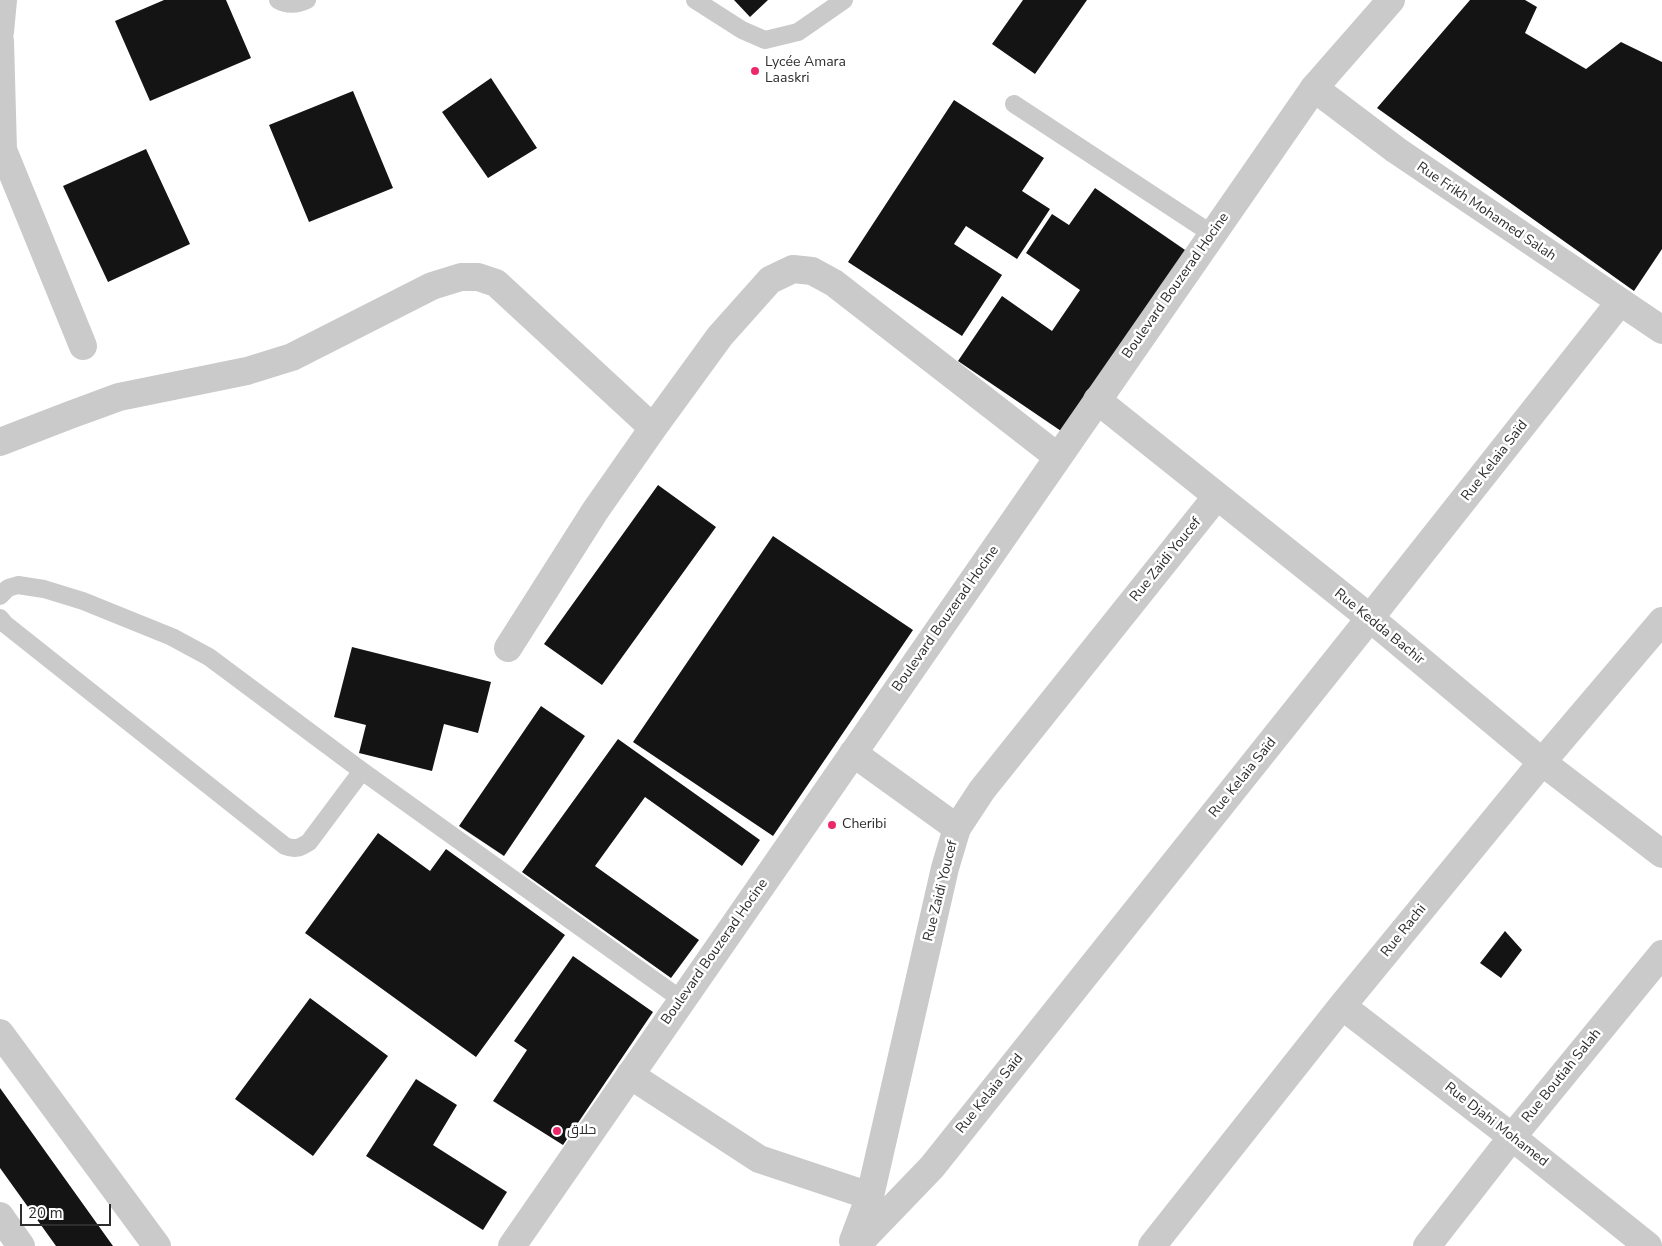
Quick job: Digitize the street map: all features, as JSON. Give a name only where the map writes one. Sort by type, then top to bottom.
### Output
[{"type":"street","points":[[0,32],[3,0]]},
{"type":"street","name":"Boulevard Bouzerad Hocine","points":[[512,1246],[1096,400],[1314,88],[1391,0]]},
{"type":"street","points":[[0,41],[3,150],[83,346]]},
{"type":"street","name":"Rue Frikh Mohamed Salah","points":[[1314,88],[1396,150],[1662,330]]},
{"type":"street","points":[[508,648],[595,511],[720,336],[770,280],[793,269],[812,271],[834,283],[1058,457]]},
{"type":"street","points":[[0,442],[119,397],[247,371],[292,358],[432,286],[461,277],[478,277],[496,283],[653,428]]},
{"type":"street","name":"Rue Kelaia Saïd","points":[[856,1246],[932,1167],[1620,302]]},
{"type":"street","name":"Rue Kedda Bachir","points":[[1096,400],[1370,618],[1542,762],[1662,854]]},
{"type":"street","name":"Rue Zaidi Youcef","points":[[852,1246],[870,1196],[945,868],[957,828],[982,790],[1217,496]]},
{"type":"street","name":"Rue Rachi","points":[[1152,1246],[1342,1006],[1542,762],[1662,620]]},
{"type":"street","points":[[853,753],[957,828]]},
{"type":"street","name":"Rue Boutiah Salah","points":[[1426,1246],[1512,1137],[1662,954]]},
{"type":"street","name":"Rue Djahi Mohamed","points":[[1342,1006],[1512,1137],[1648,1246]]},
{"type":"street","points":[[0,1033],[157,1246]]},
{"type":"street","points":[[630,1075],[759,1159],[870,1196]]},
{"type":"street","points":[[0,1216],[21,1246]]},
{"type":"lane","points":[[278,0],[287,4],[307,0]]},
{"type":"lane","points":[[695,0],[742,30],[765,40],[798,32],[844,0]]},
{"type":"lane","points":[[1014,104],[1212,234]]},
{"type":"lane","points":[[0,596],[8,588],[18,585],[44,589],[83,601],[172,637],[208,657],[362,771],[682,1000]]},
{"type":"lane","points":[[0,618],[5,624],[285,846],[292,849],[299,848],[309,842],[362,771]]},
{"type":"building","points":[[164,0],[226,0],[251,58],[150,101],[115,21]]},
{"type":"building","points":[[734,0],[768,0],[750,17]]},
{"type":"building","points":[[1023,0],[1087,0],[1035,74],[992,44]]},
{"type":"building","points":[[1470,0],[1525,0],[1537,7],[1525,33],[1586,69],[1621,42],[1662,62],[1662,249],[1634,291],[1377,108]]},
{"type":"building","points":[[491,78],[537,148],[488,178],[442,112]]},
{"type":"building","points":[[353,91],[393,188],[309,222],[269,125]]},
{"type":"building","points":[[954,100],[1044,158],[1022,191],[1050,209],[1017,259],[966,226],[954,244],[1002,275],[962,336],[848,262]]},
{"type":"building","points":[[146,149],[190,244],[108,282],[63,186]]},
{"type":"building","points":[[1095,188],[1188,252],[1064,433],[958,361],[1002,296],[1052,331],[1080,290],[1026,253],[1052,214],[1069,225]]},
{"type":"building","points":[[658,485],[716,527],[602,685],[544,644]]},
{"type":"building","points":[[773,536],[913,630],[773,836],[633,742]]},
{"type":"building","points":[[352,647],[491,682],[478,733],[444,724],[432,771],[359,753],[366,725],[334,717]]},
{"type":"building","points":[[541,706],[585,736],[504,856],[459,826]]},
{"type":"building","points":[[618,739],[760,840],[742,866],[645,797],[595,866],[699,940],[671,978],[522,872]]},
{"type":"building","points":[[378,833],[430,871],[446,849],[565,935],[476,1057],[305,933]]},
{"type":"building","points":[[1505,931],[1522,950],[1501,978],[1480,963]]},
{"type":"building","points":[[573,956],[653,1012],[563,1145],[493,1101],[527,1050],[514,1041]]},
{"type":"building","points":[[310,998],[388,1056],[313,1156],[235,1099]]},
{"type":"building","points":[[416,1079],[457,1105],[433,1145],[507,1192],[483,1230],[366,1156]]},
{"type":"building","points":[[0,1088],[113,1246],[56,1246],[0,1168]]},
{"type":"place","name":"Lycée Amara Laaskri","points":[[755,71]]},
{"type":"place","name":"Cheribi","points":[[832,825]]},
{"type":"place","name":"حلاق","points":[[557,1131]]}]
